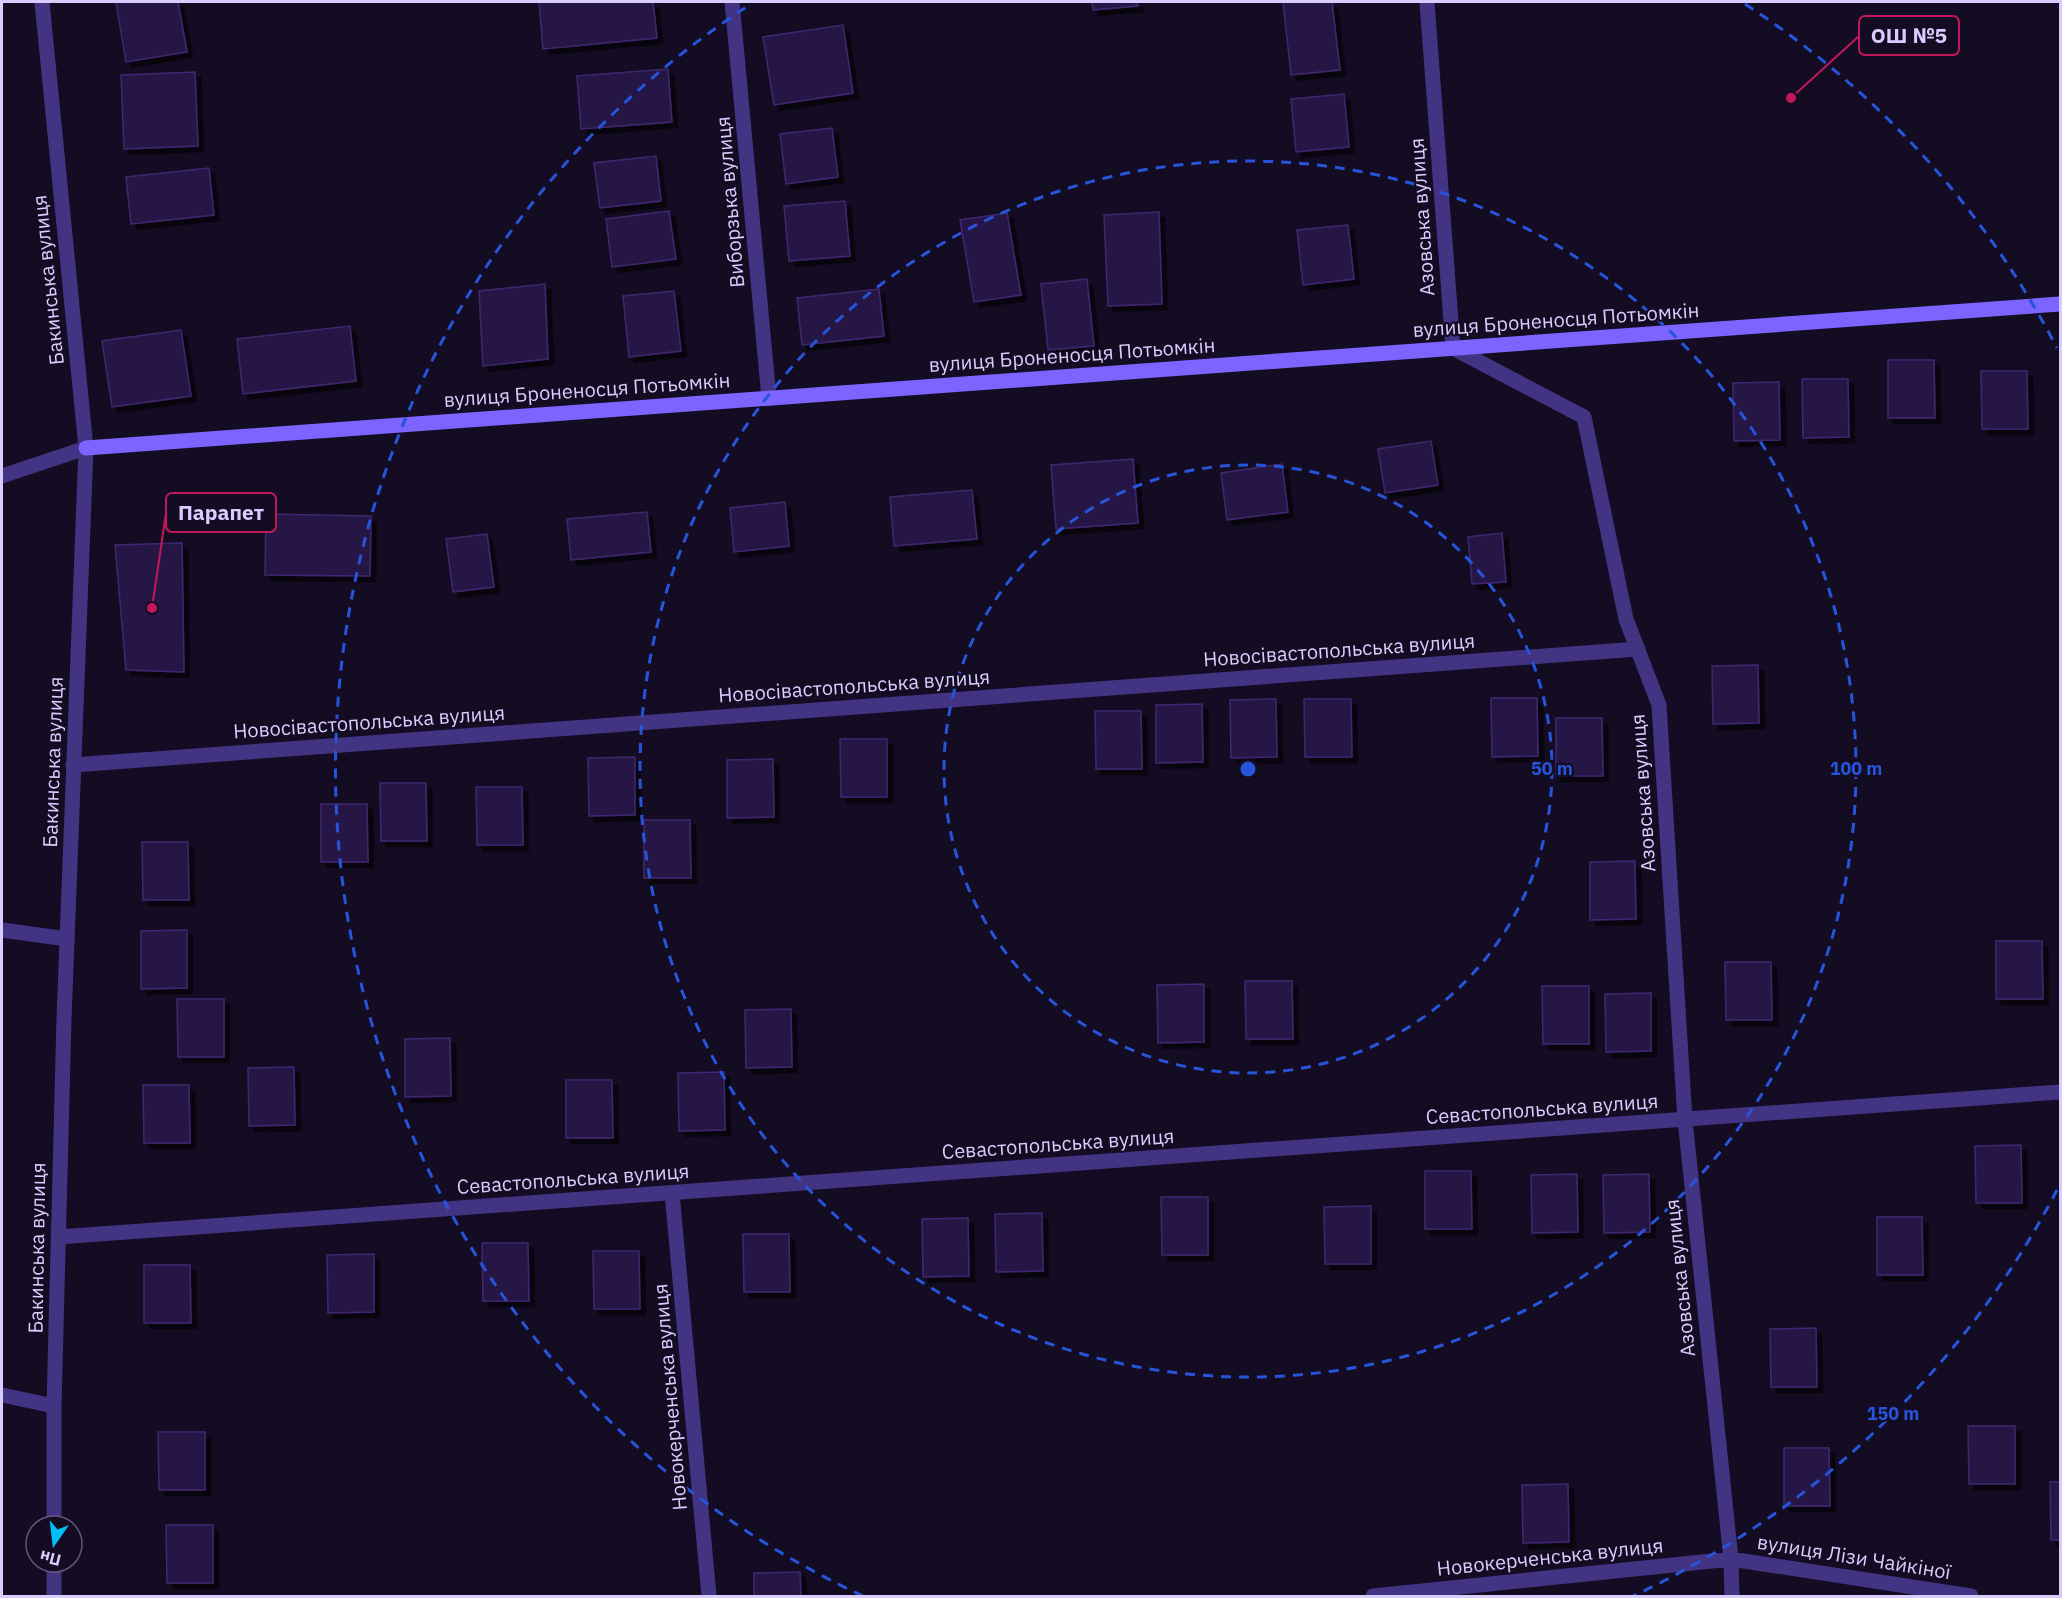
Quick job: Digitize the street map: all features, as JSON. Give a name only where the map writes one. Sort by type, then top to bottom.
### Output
[{"type":"street","name":"Бакинська вулиця","points":[[42,2],[86,448],[58,1237],[54,1514]]},
{"type":"street","name":"Виборзька вулиця","points":[[732,2],[769,398]]},
{"type":"street","name":"Азовська вулиця","points":[[1427,2],[1454,348],[1584,417],[1626,619],[1659,705],[1685,1120],[1731,1559],[1732,1596]]},
{"type":"street","name":"вулиця Броненосця Потьомкін","points":[[86,448],[2061,304]]},
{"type":"street","points":[[2,476],[86,448]]},
{"type":"street","name":"Новосівастопольська вулиця","points":[[74,765],[1638,649]]},
{"type":"street","points":[[2,930],[67,939]]},
{"type":"street","name":"Севастопольська вулиця","points":[[58,1237],[2061,1092]]},
{"type":"street","name":"Новокерченська вулиця","points":[[672,1193],[709,1596]]},
{"type":"street","points":[[2,1395],[54,1407]]},
{"type":"street","name":"Новокерченська вулиця","points":[[1373,1596],[1731,1559]]},
{"type":"street","name":"вулиця Лізи Чайкіної","points":[[1731,1559],[1971,1596]]},
{"type":"street","points":[[54,1574],[54,1596]]},
{"type":"building","points":[[116,2],[178,2],[187,52],[126,62]]},
{"type":"building","points":[[539,2],[653,2],[657,38],[543,49]]},
{"type":"building","points":[[1092,2],[1137,2],[1138,6],[1093,10]]},
{"type":"building","points":[[1283,2],[1332,2],[1340,70],[1291,75]]},
{"type":"building","points":[[843,25],[853,93],[774,105],[763,37]]},
{"type":"building","points":[[668,69],[672,122],[581,129],[577,76]]},
{"type":"building","points":[[195,72],[198,146],[124,149],[121,75]]},
{"type":"building","points":[[1344,94],[1349,147],[1296,152],[1291,99]]},
{"type":"building","points":[[832,128],[838,177],[786,184],[780,134]]},
{"type":"building","points":[[656,156],[661,201],[600,208],[594,163]]},
{"type":"building","points":[[209,168],[214,215],[131,224],[126,177]]},
{"type":"building","points":[[845,201],[850,256],[789,261],[784,206]]},
{"type":"building","points":[[669,211],[676,259],[612,267],[606,219]]},
{"type":"building","points":[[1159,212],[1162,304],[1108,306],[1104,215]]},
{"type":"building","points":[[1007,213],[1021,295],[974,302],[960,220]]},
{"type":"building","points":[[1348,225],[1354,279],[1303,285],[1297,230]]},
{"type":"building","points":[[1087,279],[1094,346],[1048,350],[1041,284]]},
{"type":"building","points":[[545,284],[548,359],[483,366],[479,291]]},
{"type":"building","points":[[879,289],[884,336],[802,345],[797,298]]},
{"type":"building","points":[[674,291],[681,351],[629,357],[623,296]]},
{"type":"building","points":[[350,326],[356,381],[243,394],[237,339]]},
{"type":"building","points":[[181,330],[191,396],[112,407],[102,341]]},
{"type":"building","points":[[1888,360],[1934,360],[1935,418],[1888,418]]},
{"type":"building","points":[[1981,371],[2027,371],[2028,429],[1982,429]]},
{"type":"building","points":[[1802,379],[1848,379],[1849,437],[1803,438]]},
{"type":"building","points":[[1779,382],[1780,440],[1734,441],[1733,383]]},
{"type":"building","points":[[1431,441],[1438,485],[1385,493],[1378,449]]},
{"type":"building","points":[[1133,459],[1138,523],[1056,529],[1051,465]]},
{"type":"building","points":[[1282,464],[1288,512],[1227,520],[1221,473]]},
{"type":"building","points":[[972,490],[977,539],[894,546],[890,497]]},
{"type":"building","points":[[785,502],[789,546],[734,552],[730,508]]},
{"type":"building","points":[[647,512],[651,552],[571,560],[567,519]]},
{"type":"building","points":[[266,514],[371,516],[370,576],[265,575]]},
{"type":"building","points":[[1502,533],[1506,582],[1472,584],[1468,537]]},
{"type":"building","points":[[487,534],[494,587],[453,592],[446,539]]},
{"type":"building","points":[[182,543],[184,672],[126,670],[115,545]]},
{"type":"building","points":[[1758,665],[1759,723],[1713,724],[1712,666]]},
{"type":"building","points":[[1491,698],[1537,698],[1538,756],[1492,757]]},
{"type":"building","points":[[1276,699],[1277,757],[1231,758],[1230,700]]},
{"type":"building","points":[[1304,699],[1351,699],[1352,757],[1305,757]]},
{"type":"building","points":[[1202,704],[1203,762],[1156,763],[1156,705]]},
{"type":"building","points":[[1095,711],[1141,711],[1142,769],[1096,769]]},
{"type":"building","points":[[1556,718],[1602,718],[1603,776],[1556,776]]},
{"type":"building","points":[[840,739],[887,739],[887,797],[841,797]]},
{"type":"building","points":[[635,757],[635,815],[589,816],[588,758]]},
{"type":"building","points":[[773,759],[774,817],[727,818],[727,760]]},
{"type":"building","points":[[380,783],[426,783],[427,841],[381,841]]},
{"type":"building","points":[[476,787],[522,787],[523,845],[477,845]]},
{"type":"building","points":[[321,804],[367,804],[368,862],[321,862]]},
{"type":"building","points":[[644,820],[690,820],[691,878],[644,878]]},
{"type":"building","points":[[142,842],[188,842],[189,900],[143,900]]},
{"type":"building","points":[[1635,861],[1636,919],[1590,920],[1590,862]]},
{"type":"building","points":[[187,930],[187,988],[141,989],[141,931]]},
{"type":"building","points":[[1996,941],[2042,941],[2043,999],[1996,999]]},
{"type":"building","points":[[1725,962],[1771,962],[1772,1020],[1726,1020]]},
{"type":"building","points":[[1245,981],[1292,981],[1293,1039],[1246,1039]]},
{"type":"building","points":[[1204,984],[1204,1042],[1158,1043],[1157,985]]},
{"type":"building","points":[[1542,986],[1589,986],[1589,1044],[1543,1044]]},
{"type":"building","points":[[1651,993],[1651,1051],[1606,1052],[1605,994]]},
{"type":"building","points":[[177,999],[224,999],[224,1057],[178,1057]]},
{"type":"building","points":[[791,1009],[792,1067],[746,1068],[745,1010]]},
{"type":"building","points":[[450,1038],[451,1096],[405,1097],[405,1039]]},
{"type":"building","points":[[294,1067],[295,1125],[249,1126],[248,1068]]},
{"type":"building","points":[[724,1072],[725,1130],[679,1131],[678,1073]]},
{"type":"building","points":[[566,1080],[612,1080],[613,1138],[566,1138]]},
{"type":"building","points":[[143,1085],[189,1085],[190,1143],[144,1143]]},
{"type":"building","points":[[2021,1145],[2022,1203],[1976,1203],[1975,1146]]},
{"type":"building","points":[[1425,1171],[1471,1171],[1472,1229],[1425,1229]]},
{"type":"building","points":[[1577,1174],[1578,1232],[1532,1233],[1531,1175]]},
{"type":"building","points":[[1649,1174],[1650,1232],[1604,1233],[1603,1175]]},
{"type":"building","points":[[1161,1197],[1208,1197],[1208,1255],[1162,1255]]},
{"type":"building","points":[[1371,1206],[1371,1264],[1325,1264],[1324,1207]]},
{"type":"building","points":[[1042,1213],[1043,1271],[996,1272],[995,1214]]},
{"type":"building","points":[[1877,1217],[1922,1217],[1923,1275],[1877,1275]]},
{"type":"building","points":[[968,1218],[969,1276],[923,1277],[922,1219]]},
{"type":"building","points":[[743,1234],[789,1234],[790,1292],[744,1292]]},
{"type":"building","points":[[482,1243],[528,1243],[529,1301],[483,1301]]},
{"type":"building","points":[[593,1251],[639,1251],[640,1309],[594,1309]]},
{"type":"building","points":[[374,1254],[374,1312],[328,1313],[327,1255]]},
{"type":"building","points":[[144,1265],[190,1265],[191,1323],[144,1323]]},
{"type":"building","points":[[1816,1328],[1817,1387],[1771,1387],[1770,1329]]},
{"type":"building","points":[[1968,1426],[2015,1426],[2015,1484],[1969,1484]]},
{"type":"building","points":[[158,1432],[205,1432],[205,1490],[159,1490]]},
{"type":"building","points":[[1784,1448],[1829,1448],[1830,1506],[1784,1506]]},
{"type":"building","points":[[2050,1482],[2060,1482],[2060,1540],[2051,1540]]},
{"type":"building","points":[[1568,1484],[1569,1542],[1523,1543],[1522,1485]]},
{"type":"building","points":[[166,1525],[213,1525],[213,1583],[167,1583]]},
{"type":"building","points":[[800,1572],[801,1596],[754,1596],[754,1573]]},
{"type":"place","name":"ОШ №5","points":[[1791,98]]},
{"type":"place","name":"Парапет","points":[[152,608]]}]
